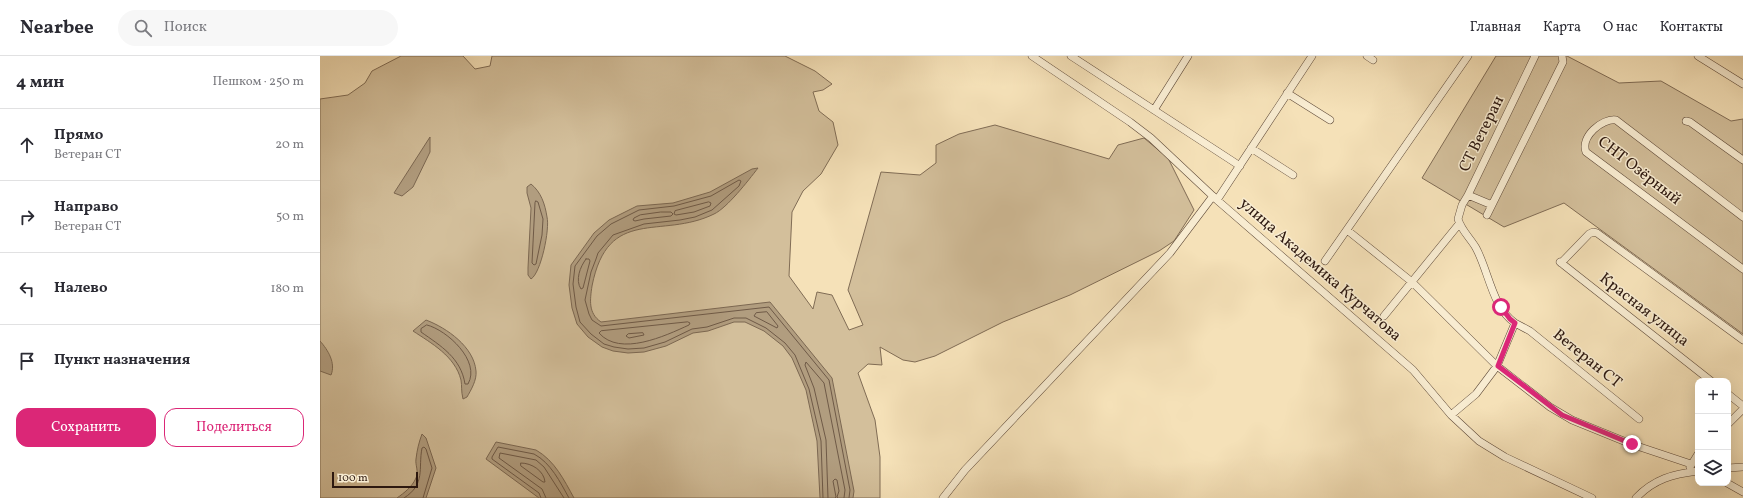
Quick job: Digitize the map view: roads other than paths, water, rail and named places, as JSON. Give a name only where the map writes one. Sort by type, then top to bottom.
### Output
[{"type":"street","name":"улица Академика Курчатова","points":[[1032,56],[1130,122],[1151,138],[1215,198],[1413,370],[1451,415],[1479,441],[1505,457],[1592,498]]},
{"type":"street","points":[[1071,56],[1240,166]]},
{"type":"street","points":[[1154,110],[1188,56]]},
{"type":"street","points":[[943,498],[965,470],[1170,253],[1240,166],[1312,56]]},
{"type":"street","points":[[1325,261],[1468,56]]},
{"type":"street","name":"СТ Ветеран","points":[[1460,224],[1458,214],[1462,204],[1468,195],[1535,56]]},
{"type":"street","points":[[1487,214],[1563,62],[1562,56]]},
{"type":"street","points":[[1698,56],[1743,84]]},
{"type":"street","points":[[1287,94],[1330,120]]},
{"type":"street","name":"СНТ Озёрный","points":[[1743,217],[1616,120],[1611,119],[1597,126],[1586,142],[1584,148],[1586,152],[1743,269]]},
{"type":"street","points":[[1686,121],[1690,122],[1743,160]]},
{"type":"street","points":[[1251,148],[1293,175]]},
{"type":"street","points":[[1468,195],[1492,205]]},
{"type":"street","points":[[1384,316],[1460,224]]},
{"type":"street","name":"Ветеран СТ","points":[[1460,224],[1479,254],[1501,307],[1510,319],[1530,331],[1639,419]]},
{"type":"street","points":[[1347,230],[1412,282],[1498,366],[1562,415],[1632,444],[1691,464]]},
{"type":"street","name":"Красная улица","points":[[1707,378],[1560,263],[1589,234],[1593,232],[1597,233],[1743,340]]},
{"type":"street","points":[[1451,415],[1476,394],[1498,366],[1515,323]]},
{"type":"street","points":[[1731,396],[1743,406]]},
{"type":"street","points":[[1731,421],[1743,409]]},
{"type":"street","points":[[1687,473],[1695,458]]},
{"type":"street","points":[[1731,468],[1743,466]]},
{"type":"street","points":[[1636,498],[1644,490],[1659,480],[1695,472]]},
{"type":"street","points":[[1731,485],[1743,492]]},
{"type":"water","points":[[430,137],[430,152],[413,187],[402,196],[394,193]]},
{"type":"water","points":[[758,168],[731,200],[714,214],[694,221],[675,225],[639,229],[624,234],[610,244],[600,261],[592,286],[592,310],[594,315],[601,322],[770,302],[832,378],[854,491],[853,498],[820,498],[817,441],[806,390],[792,358],[783,346],[764,331],[745,322],[734,322],[708,331],[693,333],[666,346],[644,352],[628,353],[613,351],[602,347],[588,337],[577,324],[572,308],[569,285],[571,265],[594,233],[609,220],[637,206],[673,203],[710,192],[752,169]]},
{"type":"water","points":[[531,184],[544,203],[548,223],[541,260],[535,275],[531,279],[528,275],[528,268],[531,208],[527,187]]},
{"type":"water","points":[[426,320],[451,333],[465,346],[474,362],[476,378],[467,397],[463,399],[461,380],[454,364],[442,351],[413,331]]},
{"type":"water","points":[[320,341],[326,348],[332,361],[333,366],[331,375],[320,371]]},
{"type":"water","points":[[422,434],[426,438],[436,468],[426,498],[397,498],[410,487],[416,478],[416,456]]},
{"type":"water","points":[[496,442],[536,450],[543,454],[554,465],[567,484],[574,498],[539,498],[486,459]]}]
